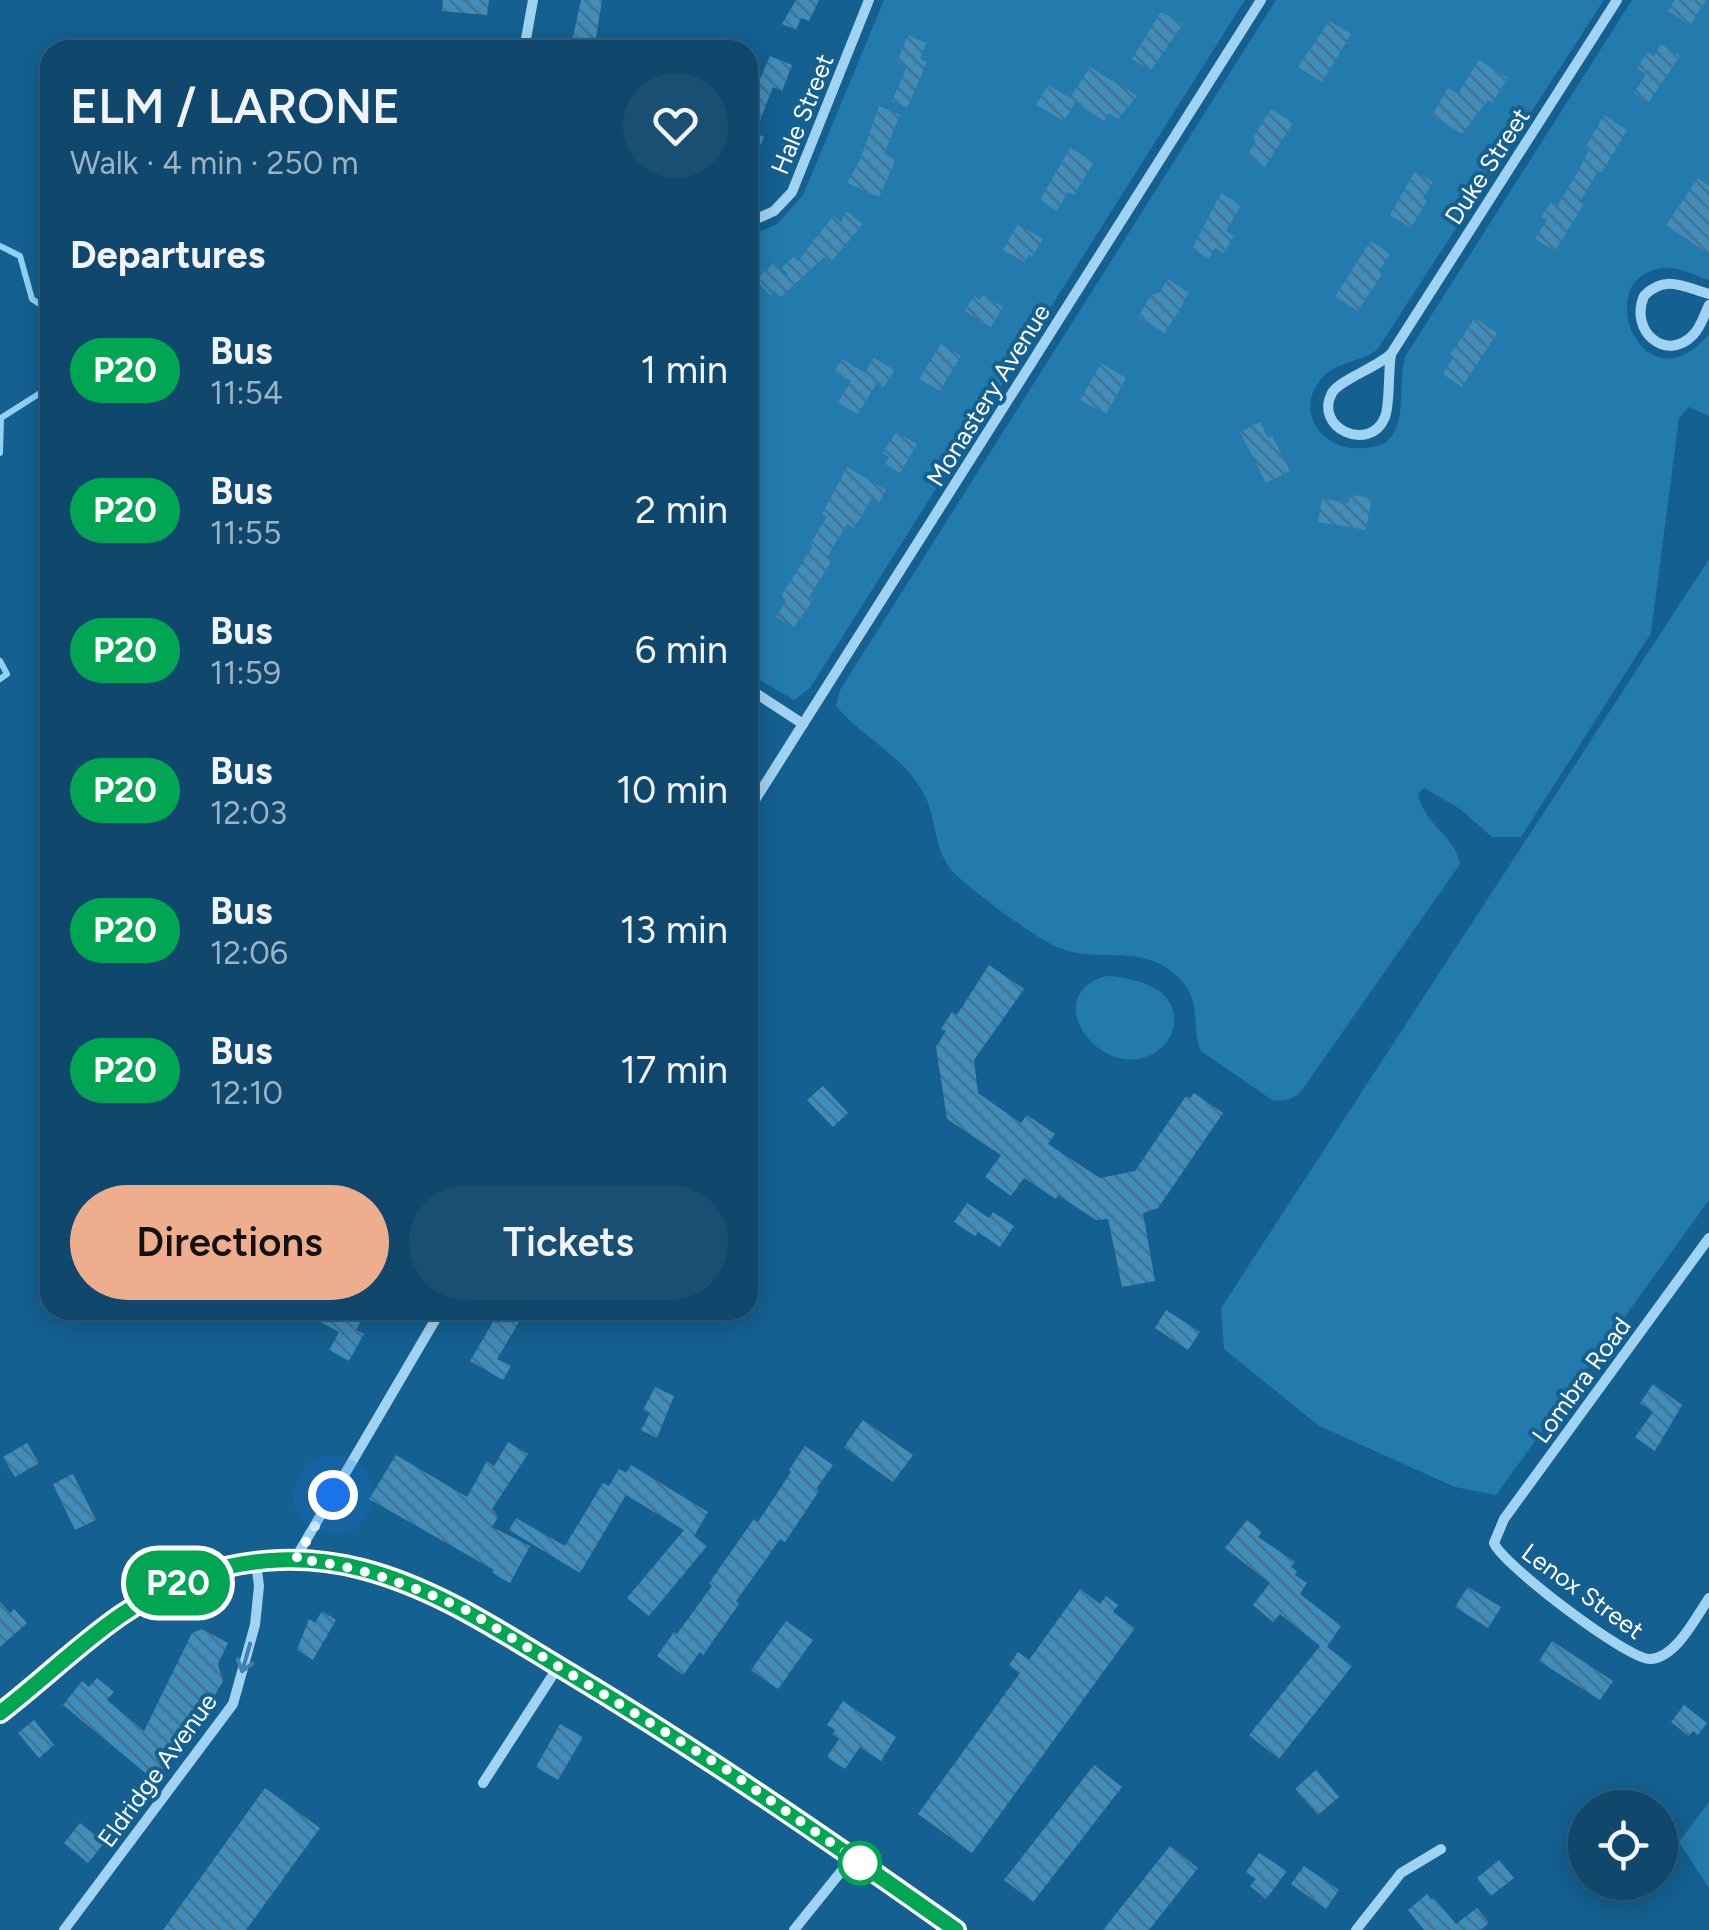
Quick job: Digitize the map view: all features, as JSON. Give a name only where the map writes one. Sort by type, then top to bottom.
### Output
[{"type":"main road","points":[[0,1713],[89,1637],[144,1600],[199,1574],[256,1562],[296,1559],[361,1568],[424,1590],[468,1611],[734,1774],[956,1930]]},
{"type":"street","points":[[526,40],[533,0]]},
{"type":"street","name":"Hale Street","points":[[758,218],[774,211],[792,192],[869,0]]},
{"type":"street","name":"Monastery Avenue","points":[[758,795],[1261,0]]},
{"type":"street","name":"Duke Street","points":[[1391,354],[1385,418],[1372,432],[1362,436],[1343,432],[1330,418],[1333,391],[1339,384],[1378,366],[1391,354],[1617,0]]},
{"type":"street","points":[[1709,294],[1672,282],[1661,283],[1644,296],[1639,317],[1648,336],[1666,345],[1676,344],[1693,335],[1709,305]]},
{"type":"street","points":[[758,695],[803,724]]},
{"type":"street","name":"Lombra Road","points":[[1496,1548],[1495,1535],[1504,1518],[1709,1238]]},
{"type":"street","points":[[296,1559],[435,1320]]},
{"type":"street","name":"Lenox Street","points":[[1496,1548],[1498,1554],[1612,1642],[1652,1659],[1676,1644],[1709,1598]]},
{"type":"street","name":"Eldridge Avenue","points":[[64,1930],[233,1704],[255,1625],[259,1586],[256,1562]]},
{"type":"street","points":[[483,1783],[558,1666]]},
{"type":"street","points":[[1356,1930],[1401,1872],[1441,1849]]},
{"type":"street","points":[[794,1930],[852,1857]]},
{"type":"shaded area","points":[[884,0],[1245,0],[810,688],[794,700],[758,679],[758,233],[777,224],[803,195]]},
{"type":"shaded area","points":[[1276,0],[1604,0],[1377,350],[1328,372],[1314,390],[1310,403],[1316,427],[1335,443],[1363,448],[1385,442],[1396,430],[1406,355],[1632,0],[1709,0],[1709,280],[1669,268],[1641,277],[1629,293],[1627,314],[1633,334],[1646,350],[1663,358],[1685,354],[1709,334],[1709,416],[1689,407],[1679,418],[1651,633],[1521,837],[1492,837],[1460,809],[1424,788],[1418,794],[1421,805],[1453,847],[1460,864],[1302,1090],[1281,1101],[1272,1100],[1201,1051],[1190,993],[1172,971],[1143,958],[1080,953],[1054,946],[957,876],[943,857],[928,802],[914,779],[836,706],[840,690]]},
{"type":"shaded area","points":[[1709,559],[1709,1200],[1496,1495],[1455,1487],[1319,1426],[1224,1349],[1221,1308]]},
{"type":"shaded area","points":[[1106,976],[1141,982],[1169,1001],[1173,1027],[1170,1038],[1160,1049],[1140,1059],[1119,1058],[1101,1050],[1086,1036],[1077,1019],[1077,1002],[1085,987]]},
{"type":"shaded area","points":[[1709,1802],[1709,1888],[1679,1842]]},
{"type":"building","points":[[443,0],[489,0],[487,15],[442,11]]},
{"type":"building","points":[[581,0],[602,0],[596,40],[572,40]]},
{"type":"building","points":[[796,0],[819,0],[809,21],[801,18],[796,30],[782,24]]},
{"type":"building","points":[[1675,0],[1706,0],[1690,25],[1668,11]]},
{"type":"building","points":[[1161,12],[1183,24],[1151,70],[1132,59]]},
{"type":"building","points":[[1329,21],[1351,34],[1322,82],[1298,67]]},
{"type":"building","points":[[908,35],[926,43],[920,59],[927,62],[907,108],[892,101],[907,66],[897,61]]},
{"type":"building","points":[[1661,44],[1680,56],[1648,103],[1634,93],[1646,74],[1637,68],[1648,52],[1654,56]]},
{"type":"building","points":[[770,56],[792,65],[782,91],[773,87],[758,125],[758,81]]},
{"type":"building","points":[[1479,60],[1508,78],[1492,103],[1488,100],[1462,134],[1432,115],[1448,88],[1458,94]]},
{"type":"building","points":[[1090,67],[1137,96],[1118,119],[1109,113],[1104,121],[1075,102],[1064,121],[1036,105],[1048,85],[1070,98]]},
{"type":"building","points":[[879,106],[900,115],[884,154],[896,159],[879,197],[847,183],[860,160]]},
{"type":"building","points":[[1271,109],[1293,123],[1265,167],[1247,155]]},
{"type":"building","points":[[1604,115],[1627,130],[1602,172],[1598,171],[1580,202],[1584,204],[1555,251],[1535,239],[1547,220],[1541,217],[1552,201],[1558,205]]},
{"type":"building","points":[[1070,148],[1094,162],[1074,195],[1068,192],[1057,211],[1040,200]]},
{"type":"building","points":[[1415,171],[1433,182],[1411,228],[1390,215]]},
{"type":"building","points":[[1698,178],[1709,186],[1709,254],[1666,225]]},
{"type":"building","points":[[1221,193],[1241,205],[1226,231],[1234,236],[1224,253],[1215,248],[1209,259],[1192,249]]},
{"type":"building","points":[[846,211],[863,224],[831,262],[824,257],[781,297],[775,292],[777,289],[770,295],[758,282],[774,263],[786,277],[788,274],[782,268],[793,257],[798,261],[833,216],[841,222]]},
{"type":"building","points":[[1018,224],[1043,239],[1025,262],[1003,250]]},
{"type":"building","points":[[1371,241],[1390,254],[1358,311],[1335,296]]},
{"type":"building","points":[[1168,279],[1189,293],[1165,333],[1138,317],[1151,295],[1159,293]]},
{"type":"building","points":[[983,295],[1003,307],[991,327],[965,311],[974,296],[980,300]]},
{"type":"building","points":[[1475,318],[1497,333],[1462,387],[1443,374],[1454,357],[1450,355]]},
{"type":"building","points":[[941,344],[961,356],[940,391],[919,379]]},
{"type":"building","points":[[874,358],[895,370],[883,388],[876,384],[858,414],[838,403],[851,381],[834,372],[842,359],[865,373]]},
{"type":"building","points":[[1101,363],[1126,378],[1106,414],[1080,400]]},
{"type":"building","points":[[1260,422],[1290,471],[1266,483],[1240,432]]},
{"type":"building","points":[[896,432],[917,444],[900,473],[885,464],[889,457],[883,453]]},
{"type":"building","points":[[847,467],[886,490],[879,503],[872,498],[854,528],[847,524],[827,557],[832,560],[809,597],[813,600],[794,627],[776,617],[786,601],[782,595],[813,546],[810,544],[827,517],[822,514]]},
{"type":"building","points":[[1350,495],[1372,498],[1366,530],[1318,522],[1322,499],[1349,503]]},
{"type":"building","points":[[989,965],[1024,989],[974,1060],[978,1093],[1021,1123],[1027,1115],[1055,1134],[1048,1144],[1100,1178],[1135,1171],[1186,1096],[1190,1098],[1194,1093],[1223,1113],[1158,1208],[1143,1213],[1155,1281],[1122,1287],[1108,1219],[1096,1220],[1024,1178],[1011,1196],[985,1177],[1001,1155],[947,1119],[936,1047],[946,1031],[941,1029],[952,1012],[957,1015]]},
{"type":"building","points":[[823,1086],[848,1113],[833,1127],[807,1100]]},
{"type":"building","points":[[967,1203],[989,1218],[993,1212],[1014,1226],[1000,1247],[954,1222]]},
{"type":"building","points":[[1166,1310],[1200,1332],[1188,1350],[1155,1328]]},
{"type":"building","points":[[317,1320],[361,1321],[356,1330],[364,1334],[349,1361],[329,1350],[339,1332]]},
{"type":"building","points":[[494,1320],[520,1320],[497,1359],[511,1366],[503,1380],[470,1361]]},
{"type":"building","points":[[1653,1384],[1682,1405],[1655,1451],[1635,1437],[1653,1412],[1640,1403]]},
{"type":"building","points":[[655,1387],[674,1396],[657,1438],[641,1430],[650,1413],[643,1410]]},
{"type":"building","points":[[863,1420],[913,1455],[893,1482],[844,1447]]},
{"type":"building","points":[[508,1442],[528,1454],[492,1509],[498,1517],[492,1527],[530,1546],[510,1583],[369,1499],[396,1455],[467,1497],[487,1461],[494,1466]]},
{"type":"building","points":[[27,1443],[39,1463],[15,1477],[3,1457]]},
{"type":"building","points":[[805,1446],[833,1465],[785,1542],[780,1539],[703,1655],[700,1652],[683,1675],[657,1656],[712,1586],[709,1583],[754,1519],[758,1522]]},
{"type":"building","points":[[631,1465],[708,1512],[694,1536],[707,1546],[649,1616],[627,1598],[684,1530],[626,1495],[580,1573],[509,1530],[516,1518],[565,1546],[603,1483],[609,1486],[619,1469],[626,1473]]},
{"type":"building","points":[[73,1474],[96,1520],[75,1530],[53,1484]]},
{"type":"building","points":[[1247,1520],[1262,1532],[1258,1537],[1295,1562],[1291,1567],[1297,1571],[1295,1575],[1307,1583],[1300,1594],[1341,1626],[1327,1647],[1352,1666],[1279,1759],[1249,1735],[1320,1646],[1280,1614],[1273,1622],[1253,1605],[1270,1583],[1225,1548]]},
{"type":"building","points":[[1468,1587],[1501,1607],[1488,1628],[1455,1607]]},
{"type":"building","points":[[1080,1589],[1100,1604],[1106,1596],[1118,1605],[1113,1612],[1135,1628],[972,1853],[918,1814],[1020,1673],[1009,1665],[1018,1652],[1029,1660]]},
{"type":"building","points":[[0,1602],[10,1613],[14,1609],[27,1623],[0,1647]]},
{"type":"building","points":[[322,1611],[336,1620],[313,1660],[297,1650],[309,1619],[315,1623]]},
{"type":"building","points":[[786,1621],[813,1640],[778,1689],[751,1670]]},
{"type":"building","points":[[202,1629],[228,1643],[218,1664],[223,1681],[195,1729],[189,1726],[175,1755],[154,1780],[63,1705],[82,1681],[89,1687],[97,1678],[114,1692],[107,1700],[144,1731],[192,1633]]},
{"type":"building","points":[[1552,1641],[1613,1681],[1600,1700],[1539,1661]]},
{"type":"building","points":[[843,1701],[896,1737],[881,1761],[860,1747],[845,1769],[827,1757],[839,1739],[827,1725]]},
{"type":"building","points":[[1684,1705],[1707,1723],[1698,1735],[1693,1731],[1689,1736],[1671,1722]]},
{"type":"building","points":[[34,1720],[54,1745],[39,1758],[18,1733]]},
{"type":"building","points":[[560,1724],[583,1737],[558,1780],[536,1767]]},
{"type":"building","points":[[1094,1765],[1122,1787],[1033,1902],[1004,1880]]},
{"type":"building","points":[[1316,1770],[1339,1797],[1318,1815],[1295,1789]]},
{"type":"building","points":[[265,1788],[320,1828],[246,1930],[163,1930]]},
{"type":"building","points":[[80,1823],[105,1842],[88,1863],[64,1843]]},
{"type":"building","points":[[1170,1846],[1198,1868],[1149,1930],[1103,1930]]},
{"type":"building","points":[[1259,1853],[1287,1871],[1266,1899],[1250,1886],[1256,1879],[1246,1872]]},
{"type":"building","points":[[1499,1860],[1514,1878],[1491,1896],[1477,1878]]},
{"type":"building","points":[[1304,1866],[1339,1890],[1326,1909],[1291,1884]]},
{"type":"building","points":[[1427,1894],[1456,1924],[1477,1908],[1489,1923],[1480,1930],[1424,1930],[1408,1910]]},
{"type":"waterway","points":[[0,246],[20,256],[32,299],[40,304]]},
{"type":"waterway","points":[[0,453],[1,418],[40,393]]},
{"type":"waterway","points":[[0,661],[7,674],[0,679]]},
{"type":"bus line","name":"P20","points":[[0,1713],[89,1637],[144,1600],[199,1574],[256,1562],[296,1559],[361,1568],[424,1590],[468,1611],[746,1782],[956,1930]]},
{"type":"route","points":[[333,1495],[296,1559],[361,1568],[424,1590],[468,1611],[727,1770],[860,1863]]}]
